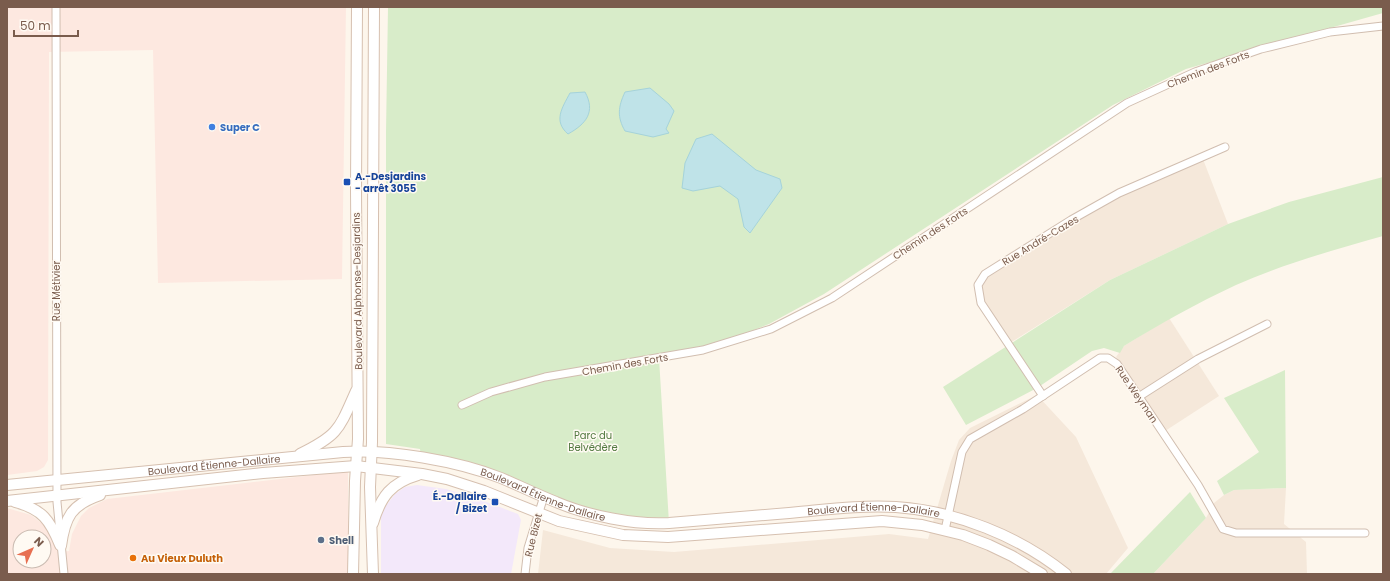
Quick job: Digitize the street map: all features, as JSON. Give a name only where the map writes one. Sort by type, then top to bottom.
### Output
[{"type":"street","name":"Rue Métivier","points":[[56,7],[57,496],[64,574]]},
{"type":"street","name":"Boulevard Alphonse-Desjardins","points":[[353,574],[358,386],[356,190],[357,7]]},
{"type":"street","name":"Boulevard Alphonse-Desjardins","points":[[373,574],[370,468],[374,7]]},
{"type":"street","name":"Chemin des Forts","points":[[462,405],[490,392],[545,377],[703,350],[771,329],[832,298],[1127,103],[1194,72],[1261,49],[1330,32],[1383,26]]},
{"type":"street","name":"Rue André-Cazes","points":[[1043,396],[981,303],[978,285],[985,274],[1071,220],[1119,193],[1225,147]]},
{"type":"street","points":[[1140,396],[1198,359],[1267,324]]},
{"type":"street","name":"Rue Weyman","points":[[945,530],[960,459],[965,445],[978,434],[1043,396],[1100,358],[1108,358],[1117,364],[1140,396],[1198,485],[1223,529],[1236,533],[1365,533]]},
{"type":"street","points":[[295,457],[333,435],[342,424],[358,386]]},
{"type":"street","name":"Boulevard Étienne-Dallaire","points":[[7,485],[295,457],[371,452],[436,460],[467,467],[500,478],[557,503],[606,518],[664,523],[876,506],[913,509],[948,516],[993,531],[1039,554],[1066,574]]},
{"type":"street","name":"Boulevard Étienne-Dallaire","points":[[8,500],[263,473],[356,466],[422,474],[447,479],[484,490],[559,521],[597,530],[654,538],[882,521],[907,522],[945,530],[999,550],[1042,574]]},
{"type":"street","points":[[371,530],[380,503],[385,495],[398,482],[422,474]]},
{"type":"street","points":[[61,546],[65,522],[74,509],[90,498],[113,490]]},
{"type":"street","name":"Rue Bizet","points":[[525,574],[528,548],[544,496]]},
{"type":"street","points":[[8,500],[24,504],[42,514],[54,530],[61,546]]},
{"type":"shaded area","points":[[7,7],[346,7],[342,279],[158,283],[153,50],[49,52],[48,460],[44,467],[37,471],[7,475]]},
{"type":"shaded area","points":[[1201,154],[1228,224],[1110,280],[1010,343],[977,299],[982,274],[1069,217]]},
{"type":"shaded area","points":[[1169,318],[1219,396],[1165,431],[1116,357],[1124,346]]},
{"type":"shaded area","points":[[1037,395],[1076,437],[1128,548],[1106,574],[538,574],[543,530],[610,548],[674,552],[889,534],[928,539],[951,461],[959,440],[970,428]]},
{"type":"shaded area","points":[[348,471],[348,574],[7,574],[7,508],[31,515],[44,525],[47,529],[12,529],[12,569],[52,569],[52,537],[58,552],[69,551],[72,534],[81,516],[89,508],[107,499]]},
{"type":"shaded area","points":[[417,485],[446,489],[476,498],[518,514],[521,520],[511,574],[381,574],[381,516],[385,507],[395,494],[405,487]]},
{"type":"shaded area","points":[[1286,488],[1284,524],[1306,542],[1307,574],[1153,574],[1206,518],[1214,503],[1224,495],[1234,490]]},
{"type":"green space","name":"Parc du Belvédère","points":[[388,7],[1383,7],[1383,13],[1186,69],[1113,105],[824,294],[769,324],[703,350],[659,358],[669,523],[606,517],[500,478],[421,458],[420,449],[386,444],[386,132]]},
{"type":"green space","points":[[1383,177],[1383,236],[1290,264],[1236,285],[1193,306],[1151,330],[1124,346],[1120,353],[1104,348],[1092,351],[1037,388],[966,425],[943,387],[1110,280],[1228,224],[1289,202]]},
{"type":"green space","points":[[1285,370],[1286,488],[1234,490],[1224,495],[1217,481],[1259,452],[1224,398]]},
{"type":"green space","points":[[1190,492],[1206,518],[1153,574],[1110,574]]},
{"type":"water","points":[[650,88],[669,104],[674,111],[666,129],[669,133],[653,137],[625,131],[622,126],[619,112],[625,92]]},
{"type":"water","points":[[585,92],[590,106],[587,117],[580,126],[568,134],[563,129],[561,124],[560,114],[562,109],[570,93]]},
{"type":"water","points":[[712,134],[756,170],[780,179],[782,188],[750,233],[744,227],[738,199],[720,186],[693,191],[682,188],[685,163],[696,139]]},
{"type":"place","name":"Super C","points":[[212,127]]},
{"type":"place","name":"A.-Desjardins - arrêt 3055","points":[[347,182]]},
{"type":"place","name":"É.-Dallaire / Bizet","points":[[495,502]]},
{"type":"place","name":"Shell","points":[[321,540]]},
{"type":"place","name":"Au Vieux Duluth","points":[[133,558]]}]
